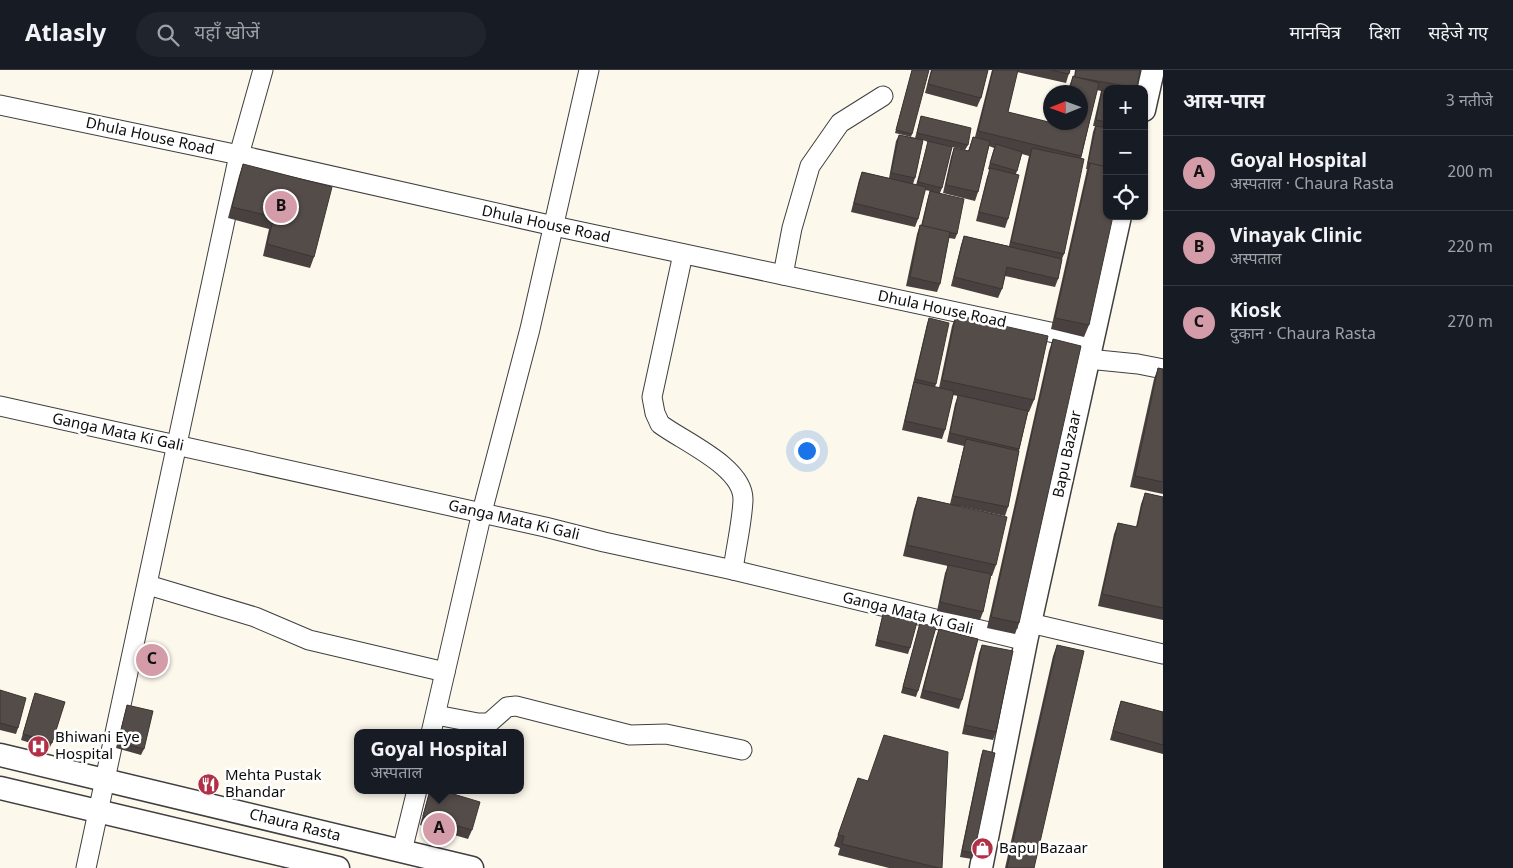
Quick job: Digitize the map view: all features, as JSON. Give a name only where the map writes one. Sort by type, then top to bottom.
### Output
[{"type":"street","points":[[86,868],[239,155],[263,70]]},
{"type":"street","points":[[589,70],[530,329],[482,512],[433,724],[489,723],[507,707],[516,706],[630,735],[666,734],[742,750]]},
{"type":"street","points":[[1148,94],[1154,70]]},
{"type":"street","points":[[783,275],[792,228],[810,166],[840,123],[883,96]]},
{"type":"street","name":"Dhula House Road","points":[[0,105],[239,155],[783,275],[1163,369]]},
{"type":"street","name":"Bapu Bazaar","points":[[981,868],[1028,632],[1119,220]]},
{"type":"street","points":[[683,254],[652,397],[654,413],[660,424],[727,468],[738,481],[743,498],[733,570]]},
{"type":"street","name":"Ganga Mata Ki Gali","points":[[0,406],[482,512],[733,570],[1028,632],[1163,654]]},
{"type":"street","points":[[148,585],[255,617],[309,640],[445,672]]},
{"type":"street","name":"Chaura Rasta","points":[[0,755],[472,868]]},
{"type":"street","name":"Chaura Rasta","points":[[0,788],[338,868]]},
{"type":"street","points":[[402,851],[416,794]]},
{"type":"building","points":[[912,70],[929,70],[912,134],[896,130]]},
{"type":"building","points":[[932,70],[988,70],[981,98],[928,84]]},
{"type":"building","points":[[993,70],[1018,70],[1008,112],[1043,121],[1043,130],[1087,130],[1081,156],[978,131]]},
{"type":"building","points":[[1051,70],[1070,70],[1069,74]]},
{"type":"building","points":[[1076,70],[1140,70],[1138,85],[1120,85],[1075,77]]},
{"type":"building","points":[[1073,76],[1099,83],[1088,128],[1088,85],[1071,85]]},
{"type":"building","points":[[1102,90],[1103,90],[1103,121],[1096,120]]},
{"type":"building","points":[[921,116],[971,128],[968,145],[917,133]]},
{"type":"building","points":[[1096,126],[1103,127],[1103,166],[1088,163]]},
{"type":"building","points":[[899,135],[923,140],[915,178],[891,173]]},
{"type":"building","points":[[973,137],[990,141],[978,192],[946,185],[954,148],[969,151]]},
{"type":"building","points":[[928,141],[952,147],[942,188],[918,182]]},
{"type":"building","points":[[996,144],[1022,152],[1017,171],[990,163]]},
{"type":"building","points":[[1032,148],[1084,159],[1064,254],[1011,242]]},
{"type":"building","points":[[1090,163],[1103,166],[1103,220],[1112,220],[1089,325],[1055,318]]},
{"type":"building","points":[[243,164],[332,187],[314,257],[267,244],[274,217],[232,207]]},
{"type":"building","points":[[990,168],[1019,175],[1008,219],[979,212]]},
{"type":"building","points":[[862,172],[926,187],[918,219],[854,203]]},
{"type":"building","points":[[930,191],[964,199],[957,234],[922,226]]},
{"type":"building","points":[[920,225],[950,232],[940,284],[910,277]]},
{"type":"building","points":[[964,236],[1062,259],[1058,279],[1007,267],[1002,289],[954,277]]},
{"type":"building","points":[[956,315],[1048,336],[1034,400],[942,380]]},
{"type":"building","points":[[929,318],[949,323],[936,384],[915,379]]},
{"type":"building","points":[[1053,339],[1081,346],[1019,623],[991,617]]},
{"type":"building","points":[[1158,368],[1163,369],[1163,482],[1135,476]]},
{"type":"building","points":[[914,382],[954,391],[945,430],[905,421]]},
{"type":"building","points":[[958,395],[1028,411],[1019,449],[950,433]]},
{"type":"building","points":[[966,439],[1019,451],[1008,507],[953,496]]},
{"type":"building","points":[[1145,493],[1163,497],[1163,608],[1102,594],[1118,523],[1137,527]]},
{"type":"building","points":[[918,497],[1007,517],[996,565],[907,545]]},
{"type":"building","points":[[948,565],[991,574],[983,612],[940,602]]},
{"type":"building","points":[[883,614],[917,622],[910,648],[877,640]]},
{"type":"building","points":[[920,623],[936,627],[918,691],[903,687]]},
{"type":"building","points":[[939,629],[978,639],[962,700],[923,690]]},
{"type":"building","points":[[982,645],[1013,651],[996,732],[965,725]]},
{"type":"building","points":[[1057,645],[1084,651],[1034,868],[1007,868]]},
{"type":"building","points":[[0,690],[26,698],[18,728],[0,723]]},
{"type":"building","points":[[35,693],[65,702],[52,743],[23,734]]},
{"type":"building","points":[[1121,701],[1163,712],[1163,745],[1113,731]]},
{"type":"building","points":[[127,705],[153,711],[144,749],[118,742]]},
{"type":"building","points":[[884,735],[948,752],[942,868],[842,844],[844,836],[838,835],[858,778],[868,781]]},
{"type":"building","points":[[983,750],[995,753],[974,853],[962,851]]},
{"type":"building","points":[[429,794],[453,794],[480,802],[472,830],[423,816]]},
{"type":"place","name":"Vinayak Clinic","points":[[281,207]]},
{"type":"place","name":"Kiosk","points":[[152,660]]},
{"type":"place","name":"Bhiwani Eye Hospital","points":[[39,746]]},
{"type":"place","name":"Mehta Pustak Bhandar","points":[[209,784]]},
{"type":"place","name":"Goyal Hospital","points":[[439,829]]},
{"type":"place","name":"Bapu Bazaar","points":[[983,848]]}]
